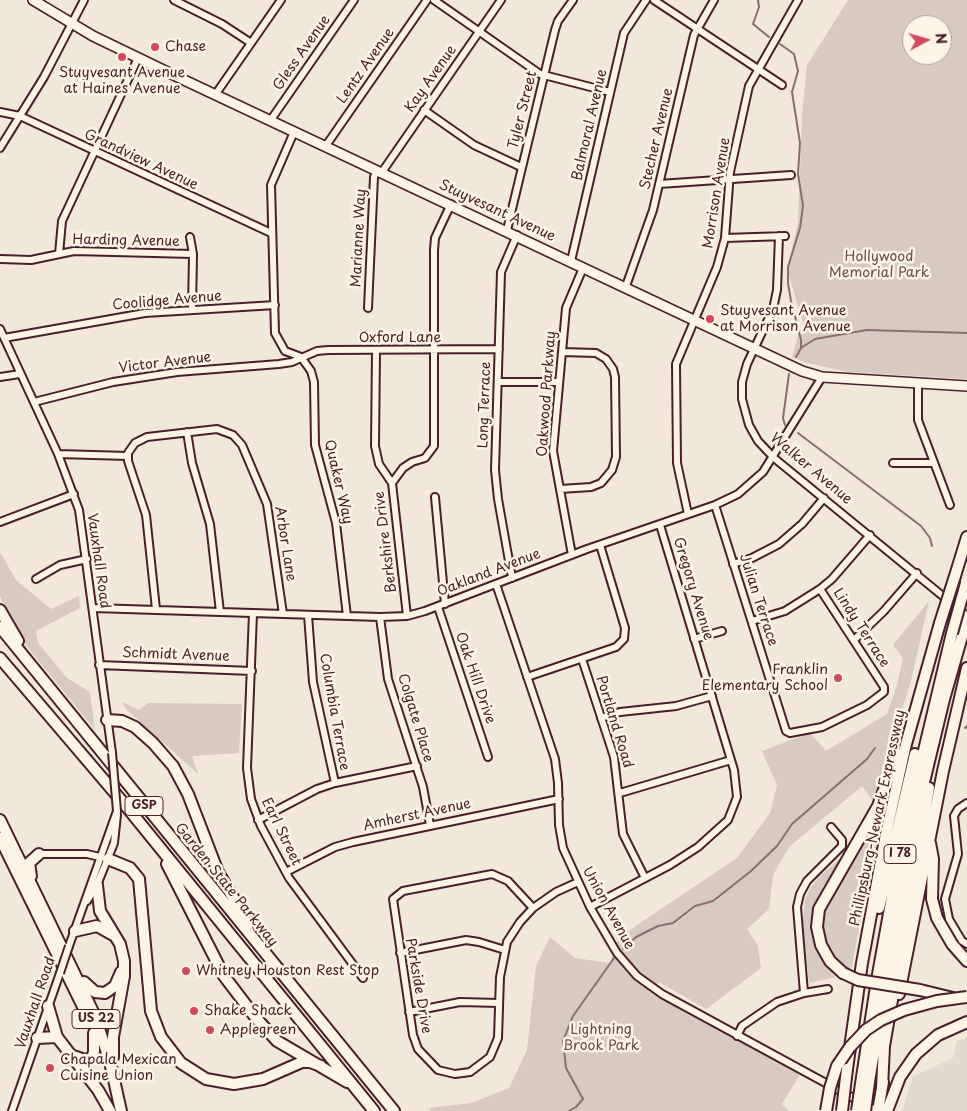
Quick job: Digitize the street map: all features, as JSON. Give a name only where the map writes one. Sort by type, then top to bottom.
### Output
[{"type":"highway","name":"Phillipsburg-Newark Expressway","points":[[842,1111],[851,1038],[875,889],[906,744],[940,623],[967,537]]},
{"type":"highway","name":"Phillipsburg-Newark Expressway","points":[[865,1111],[866,1080],[877,980],[905,828],[966,581]]},
{"type":"highway","points":[[0,610],[39,676]]},
{"type":"highway","name":"Phillipsburg-Newark Expressway","points":[[858,1111],[866,1080],[917,811],[967,618]]},
{"type":"highway","name":"Garden State Parkway","points":[[0,628],[394,1111]]},
{"type":"highway","points":[[851,1038],[864,987],[882,890],[901,807],[932,692],[952,633]]},
{"type":"highway","points":[[882,1088],[884,1046],[911,883],[960,640]]},
{"type":"highway","name":"Garden State Parkway","points":[[0,658],[155,842],[374,1111]]},
{"type":"highway","points":[[0,664],[22,685]]},
{"type":"highway","name":"I 78","points":[[877,1111],[929,837],[967,668]]},
{"type":"highway","points":[[107,720],[122,720],[135,727],[153,743],[172,766],[191,799],[218,872],[242,911],[250,936]]},
{"type":"highway","points":[[906,744],[893,766],[878,806],[819,909],[817,927],[820,945],[830,961],[843,973],[858,980],[967,997]]},
{"type":"highway","name":"US 22","points":[[0,820],[95,1016],[114,1078],[121,1111]]},
{"type":"highway","points":[[929,837],[933,859],[932,890],[934,909],[946,936],[967,961]]},
{"type":"highway","name":"US 22","points":[[0,838],[94,1033],[114,1111]]},
{"type":"highway","points":[[10,841],[22,852],[39,854]]},
{"type":"highway","points":[[155,842],[230,985],[277,1040],[353,1085]]},
{"type":"highway","points":[[35,891],[29,865],[32,859],[39,854]]},
{"type":"highway","points":[[104,858],[130,868],[138,879],[151,1011],[161,1038],[181,1063],[206,1079],[234,1084],[262,1079],[302,1062],[310,1062],[321,1066]]},
{"type":"highway","points":[[97,885],[100,911],[117,939],[124,956],[124,972],[113,1041],[114,1078]]},
{"type":"highway","points":[[75,931],[97,926],[106,929],[117,939]]},
{"type":"highway","points":[[70,962],[88,987],[100,994],[110,990],[117,982],[124,956]]},
{"type":"highway","points":[[920,990],[967,1002]]},
{"type":"highway","points":[[826,1111],[830,1088],[837,1066],[850,1047],[866,1030],[881,1020],[904,1010],[937,1000],[967,997]]},
{"type":"highway","points":[[48,1006],[57,1037],[98,1090],[110,1111]]},
{"type":"highway","points":[[887,1111],[892,1094],[904,1069],[923,1047],[946,1030],[967,1022]]},
{"type":"highway","points":[[73,1056],[87,1060],[92,1058],[94,1052],[94,1033]]},
{"type":"highway","points":[[37,1038],[57,1037]]},
{"type":"main road","name":"Stuyvesant Avenue","points":[[33,0],[73,24],[138,58],[626,286],[789,365],[822,377],[967,386]]},
{"type":"street","points":[[0,148],[44,77],[84,0]]},
{"type":"street","points":[[174,0],[222,24],[251,43]]},
{"type":"street","points":[[215,95],[281,0]]},
{"type":"street","name":"Gless Avenue","points":[[270,121],[354,0]]},
{"type":"street","name":"Lentz Avenue","points":[[325,146],[427,0]]},
{"type":"street","points":[[434,0],[544,76],[610,92]]},
{"type":"street","name":"Kay Avenue","points":[[380,171],[500,0]]},
{"type":"street","name":"Tyler Street","points":[[507,230],[558,21],[573,0]]},
{"type":"street","name":"Balmoral Avenue","points":[[571,261],[624,33],[646,0]]},
{"type":"street","points":[[654,0],[782,85]]},
{"type":"street","name":"Stecher Avenue","points":[[626,286],[653,210],[696,29],[714,0]]},
{"type":"street","name":"Morrison Avenue","points":[[688,514],[677,462],[674,383],[678,357],[714,278],[725,238],[730,179],[747,93],[758,69],[796,1]]},
{"type":"street","points":[[60,254],[62,221],[138,58]]},
{"type":"street","points":[[424,110],[474,145],[521,167]]},
{"type":"street","name":"Grandview Avenue","points":[[0,112],[19,116],[271,233]]},
{"type":"street","points":[[294,132],[271,184],[271,233],[275,333],[285,351],[301,357]]},
{"type":"street","name":"Marianne Way","points":[[368,308],[374,177],[380,171]]},
{"type":"street","points":[[659,184],[791,175]]},
{"type":"street","points":[[392,483],[403,468],[412,462],[426,458],[432,451],[435,238],[451,204]]},
{"type":"street","name":"Long Terrace","points":[[512,578],[496,485],[501,272],[517,236]]},
{"type":"street","name":"Walker Avenue","points":[[725,238],[782,236],[776,298],[770,317],[754,348],[744,374],[741,390],[743,408],[753,433],[774,458],[917,573],[967,618]]},
{"type":"street","points":[[190,237],[193,254],[192,310]]},
{"type":"street","name":"Harding Avenue","points":[[0,259],[30,260],[91,250],[193,254]]},
{"type":"street","name":"Oakwood Parkway","points":[[572,555],[553,451],[566,308],[584,268]]},
{"type":"street","name":"Coolidge Avenue","points":[[4,338],[145,313],[275,305]]},
{"type":"street","name":"Vauxhall Road","points":[[0,329],[58,454],[74,494],[83,528],[99,665],[112,753],[117,811],[116,836],[104,858],[85,904],[12,1111]]},
{"type":"street","name":"Oxford Lane","points":[[301,357],[328,350],[434,351],[500,349]]},
{"type":"street","name":"Berkshire Drive","points":[[376,350],[374,446],[379,464],[392,483],[407,616]]},
{"type":"street","points":[[560,489],[591,487],[601,483],[612,470],[616,457],[615,377],[613,369],[606,359],[596,353],[562,352]]},
{"type":"street","name":"Victor Avenue","points":[[34,402],[113,382],[177,372],[279,364],[301,357]]},
{"type":"street","name":"Quaker Way","points":[[301,357],[308,364],[314,382],[316,450],[333,510],[347,616]]},
{"type":"street","points":[[0,377],[20,374]]},
{"type":"street","name":"Oakland Avenue","points":[[93,608],[380,618],[407,616],[438,607],[572,555],[715,505],[748,488],[774,458],[822,377]]},
{"type":"street","points":[[499,382],[559,382]]},
{"type":"street","points":[[918,382],[917,415],[950,505]]},
{"type":"street","name":"Arbor Lane","points":[[128,456],[132,446],[142,439],[221,429],[233,435],[242,445],[268,511],[283,614]]},
{"type":"street","points":[[186,432],[192,463],[208,514],[220,612]]},
{"type":"street","points":[[58,454],[128,456],[144,505],[156,609]]},
{"type":"street","points":[[893,463],[934,463]]},
{"type":"street","points":[[0,522],[74,494]]},
{"type":"street","points":[[435,497],[445,604]]},
{"type":"street","points":[[733,564],[752,558],[779,544],[802,524],[824,498]]},
{"type":"street","name":"Julian Terrace","points":[[715,505],[786,731]]},
{"type":"street","name":"Gregory Avenue","points":[[590,906],[683,858],[728,820],[738,792],[712,696],[660,525]]},
{"type":"street","points":[[752,622],[802,602],[820,589],[832,579],[870,535]]},
{"type":"street","points":[[528,677],[616,647],[625,635],[625,628],[600,545]]},
{"type":"street","points":[[36,579],[60,564],[87,559]]},
{"type":"street","points":[[854,640],[884,611],[917,573]]},
{"type":"street","name":"Union Avenue","points":[[496,584],[555,759],[560,837],[578,882],[616,951],[637,976],[662,994],[877,1111]]},
{"type":"street","name":"Lindy Terrace","points":[[786,731],[794,733],[822,727],[880,697],[884,687],[820,589]]},
{"type":"street","name":"Oak Hill Drive","points":[[438,607],[488,757]]},
{"type":"street","name":"Earl Street","points":[[253,613],[248,778],[251,799],[258,820],[286,872],[303,899],[363,978]]},
{"type":"street","name":"Columbia Terrace","points":[[308,615],[313,682],[334,783]]},
{"type":"street","name":"Colgate Place","points":[[380,618],[388,679],[417,766],[430,824]]},
{"type":"street","points":[[694,639],[722,631]]},
{"type":"street","name":"Portland Road","points":[[582,659],[614,757],[620,793],[623,834],[645,878]]},
{"type":"street","name":"Schmidt Avenue","points":[[99,665],[252,671]]},
{"type":"street","points":[[602,718],[620,712],[676,706],[712,696]]},
{"type":"street","points":[[620,793],[730,760]]},
{"type":"street","points":[[258,820],[318,789],[334,783],[417,766]]},
{"type":"street","name":"Amherst Avenue","points":[[286,872],[344,844],[430,824],[559,799]]},
{"type":"street","points":[[967,803],[958,809],[953,820],[958,854],[944,899],[949,919],[962,941],[967,944]]},
{"type":"street","name":"Vauxhall Road","points":[[85,904],[97,885],[108,834],[117,811]]},
{"type":"street","points":[[804,993],[797,907],[808,881],[842,846],[842,840],[831,827]]},
{"type":"street","points":[[39,854],[83,854],[104,858]]},
{"type":"street","name":"Parkside Drive","points":[[533,908],[508,881],[492,874],[399,892],[395,895],[392,903],[415,1043],[423,1056],[438,1070],[449,1074],[461,1074],[481,1065],[494,1051],[499,1030],[500,977],[505,950],[513,932],[533,908],[556,892],[578,882]]},
{"type":"street","points":[[400,953],[466,940],[505,950]]},
{"type":"street","points":[[737,1036],[742,1026],[769,1006],[786,998],[828,989]]},
{"type":"street","points":[[409,1012],[460,1002],[499,1002]]},
{"type":"shaded area","points":[[967,1038],[967,1111],[902,1111],[913,1076],[953,1058],[957,1041]]},
{"type":"green space","name":"Hollywood Memorial Park","points":[[848,0],[967,0],[967,379],[848,372],[807,363],[792,357],[798,335],[806,333],[787,269],[798,223],[802,115],[807,65]]},
{"type":"green space","points":[[0,552],[16,580],[51,609],[79,596],[80,608],[36,631],[38,643],[67,678],[90,692],[95,730],[20,638],[0,596]]},
{"type":"green space","name":"Lightning Brook Park","points":[[929,601],[911,681],[873,801],[862,786],[789,847],[773,875],[769,909],[747,929],[758,946],[761,968],[706,1009],[659,982],[654,989],[802,1071],[782,1104],[789,1111],[432,1111],[429,1108],[471,1103],[509,1088],[527,1050],[536,966],[550,937],[575,958],[610,963],[618,938],[737,858],[770,813],[777,785],[762,751],[810,733],[826,751],[887,714],[897,685],[903,658],[893,645]]},
{"type":"green space","points":[[122,702],[139,710],[148,703],[242,704],[239,753],[192,756],[198,774],[127,710]]},
{"type":"green space","points":[[883,805],[866,901],[859,904],[862,911],[851,972],[843,969],[827,950],[821,927],[824,906]]},
{"type":"green space","points":[[843,856],[820,894],[814,908],[811,924],[816,951],[835,977],[809,983],[803,922],[805,900],[809,890],[819,877]]},
{"type":"waterway","points":[[758,0],[759,7],[753,24],[769,37]]},
{"type":"waterway","points":[[780,44],[794,54],[798,71],[792,92],[800,143],[798,174],[803,206],[800,228],[788,267],[788,283],[801,340],[801,348]]},
{"type":"waterway","points":[[796,357],[801,348],[815,339],[867,330],[967,333]]},
{"type":"waterway","points":[[785,425],[783,418],[789,374]]},
{"type":"waterway","points":[[798,433],[921,526],[930,538],[932,546]]},
{"type":"waterway","points":[[623,949],[636,937],[658,926],[673,923],[695,906],[713,901],[751,871],[777,846],[792,824],[867,759],[875,748]]},
{"type":"waterway","points":[[569,1111],[576,1107],[583,1099],[566,1068],[563,1041],[573,1016],[614,958]]},
{"type":"place","name":"Chase","points":[[155,47]]},
{"type":"place","name":"Stuyvesant Avenue at Haines Avenue","points":[[122,57]]},
{"type":"place","name":"Stuyvesant Avenue at Morrison Avenue","points":[[710,319]]},
{"type":"place","name":"Franklin Elementary School","points":[[838,678]]},
{"type":"place","name":"Whitney Houston Rest Stop","points":[[186,971]]},
{"type":"place","name":"Shake Shack","points":[[194,1011]]},
{"type":"place","name":"Applegreen","points":[[210,1030]]},
{"type":"place","name":"Chapala Mexican Cuisine Union","points":[[50,1068]]}]
